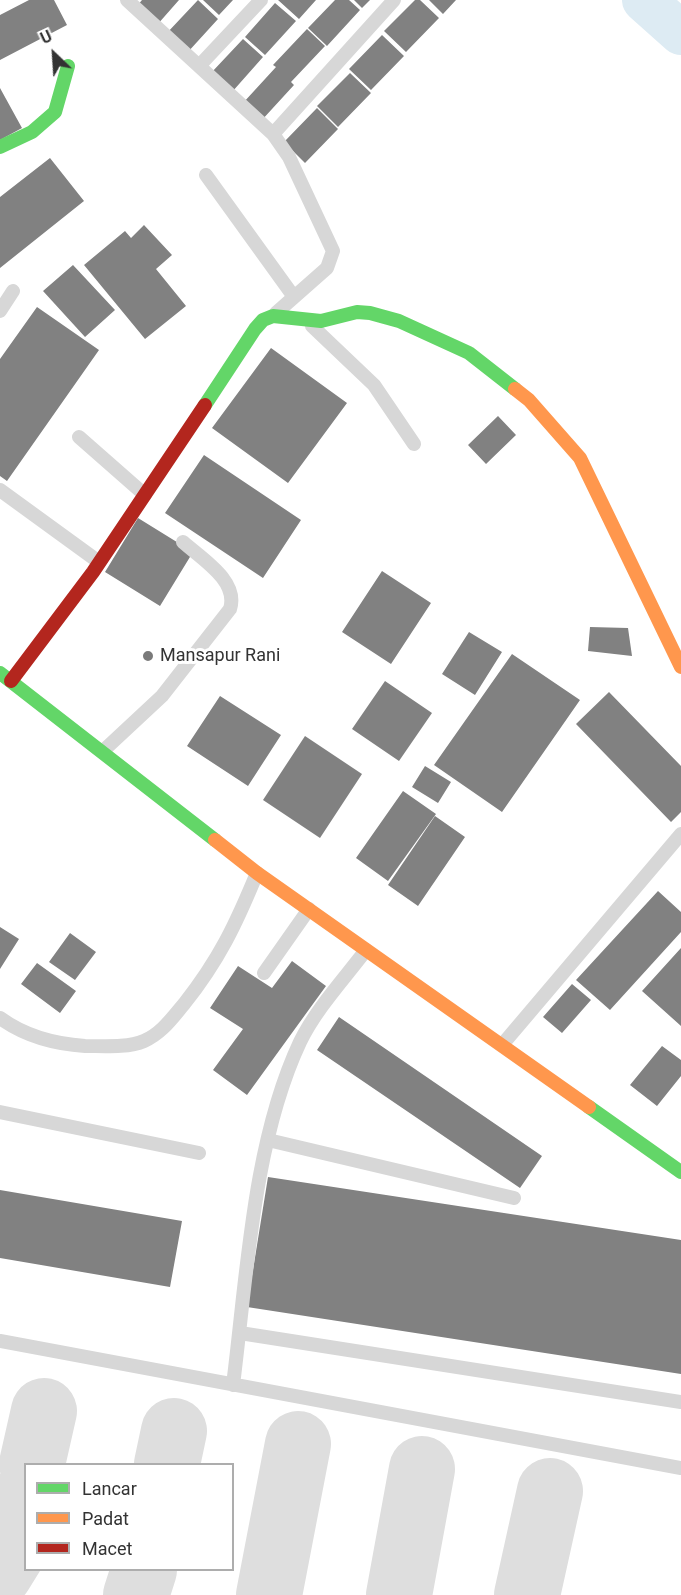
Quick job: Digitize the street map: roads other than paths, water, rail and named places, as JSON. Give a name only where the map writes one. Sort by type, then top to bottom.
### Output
[{"type":"street","points":[[0,147],[32,132],[55,112],[68,66]]},
{"type":"street","points":[[681,667],[580,458],[529,400],[469,353],[399,321],[357,312],[321,321],[273,316],[264,320],[255,329],[99,562],[5,677],[257,873],[681,1172]]},
{"type":"lane","points":[[127,0],[273,134],[289,158],[333,251],[327,268],[273,316]]},
{"type":"lane","points":[[199,66],[261,0]]},
{"type":"lane","points":[[273,134],[394,0]]},
{"type":"lane","points":[[206,175],[294,297]]},
{"type":"lane","points":[[0,311],[13,291]]},
{"type":"lane","points":[[307,321],[374,385],[414,444]]},
{"type":"lane","points":[[79,437],[145,495]]},
{"type":"lane","points":[[0,490],[99,562]]},
{"type":"lane","points":[[103,751],[162,696],[230,609],[234,598],[228,584],[183,542]]},
{"type":"lane","points":[[502,1046],[681,834]]},
{"type":"lane","points":[[0,1018],[37,1039],[70,1045],[110,1046],[143,1041],[165,1027],[209,974],[222,953],[257,873]]},
{"type":"lane","points":[[264,973],[309,909]]},
{"type":"lane","points":[[233,1384],[252,1225],[268,1140],[280,1092],[301,1041],[366,950]]},
{"type":"lane","points":[[0,1112],[199,1154]]},
{"type":"lane","points":[[268,1140],[514,1198]]},
{"type":"lane","points":[[240,1333],[681,1402]]},
{"type":"lane","points":[[0,1341],[681,1468]]},
{"type":"waterway","points":[[644,0],[681,33]]},
{"type":"place","name":"Mansapur Rani","points":[[148,656]]}]
